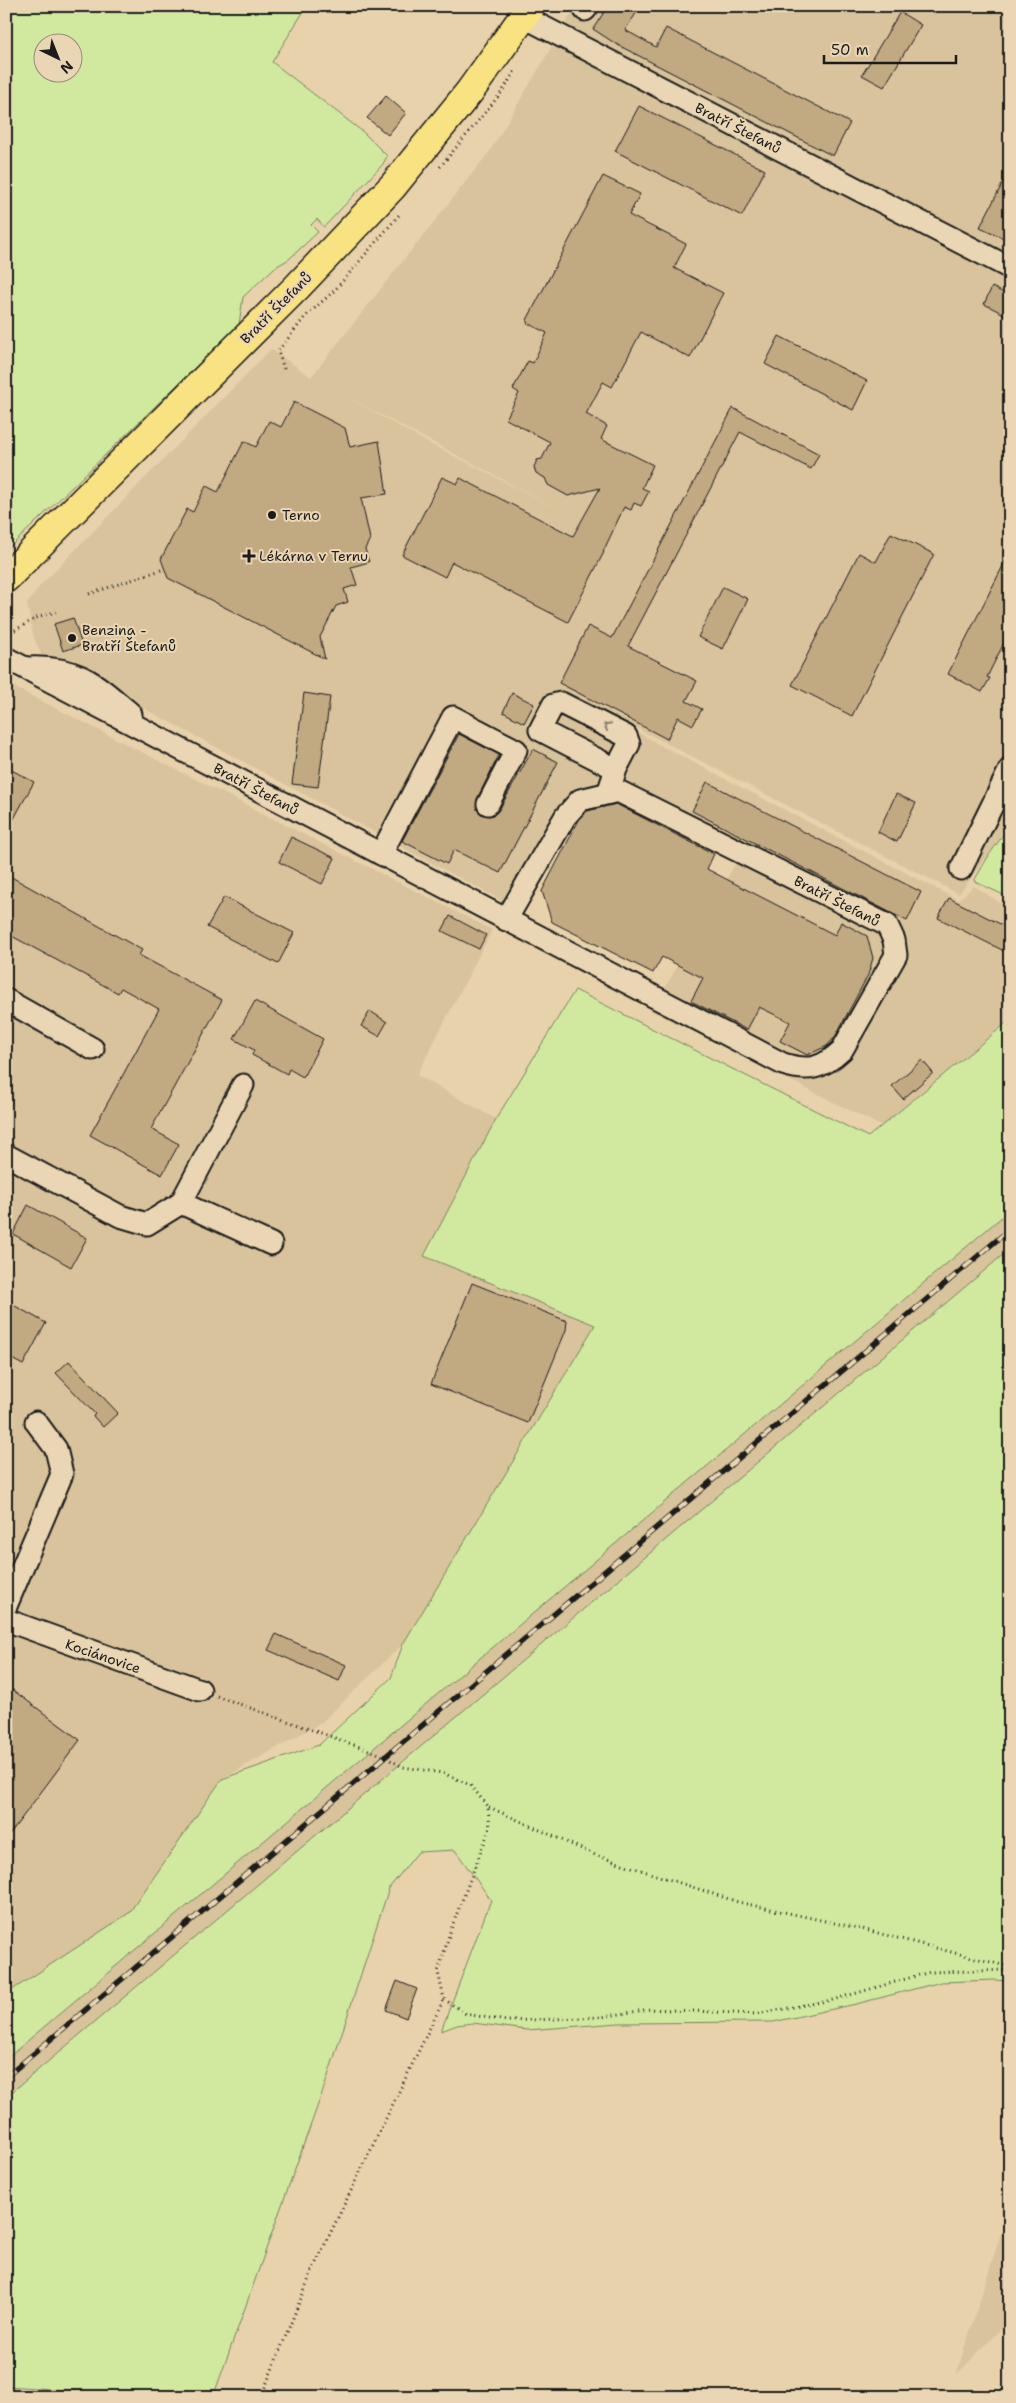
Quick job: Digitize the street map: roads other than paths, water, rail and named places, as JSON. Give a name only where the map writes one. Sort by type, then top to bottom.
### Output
[{"type":"main road","name":"Bratří Štefanů","points":[[6,578],[297,287],[380,200],[470,91],[527,12]]},
{"type":"street","name":"Bratří Štefanů","points":[[527,12],[1010,268]]},
{"type":"street","name":"Bratří Štefanů","points":[[15,663],[506,920],[783,1064],[800,1069],[819,1066],[833,1059],[842,1050],[896,955],[894,940],[886,925],[618,791],[580,800],[565,817],[506,920]]},
{"type":"street","points":[[380,854],[453,717],[516,750],[488,804]]},
{"type":"street","points":[[608,794],[616,769]]},
{"type":"street","points":[[961,869],[1010,769]]},
{"type":"street","points":[[6,1000],[93,1049]]},
{"type":"street","points":[[6,1155],[120,1216],[147,1224],[181,1203],[243,1084]]},
{"type":"street","points":[[181,1203],[271,1244]]},
{"type":"street","points":[[6,1606],[62,1474],[56,1449],[36,1422]]},
{"type":"street","name":"Kociánovice","points":[[6,1620],[200,1690]]},
{"type":"railway","points":[[6,2077],[1010,1229]]},
{"type":"place","name":"Terno","points":[[272,515]]},
{"type":"place","name":"Lékárna v Ternu","points":[[249,556]]},
{"type":"place","name":"Benzina - Bratří Štefanů","points":[[72,638]]}]
